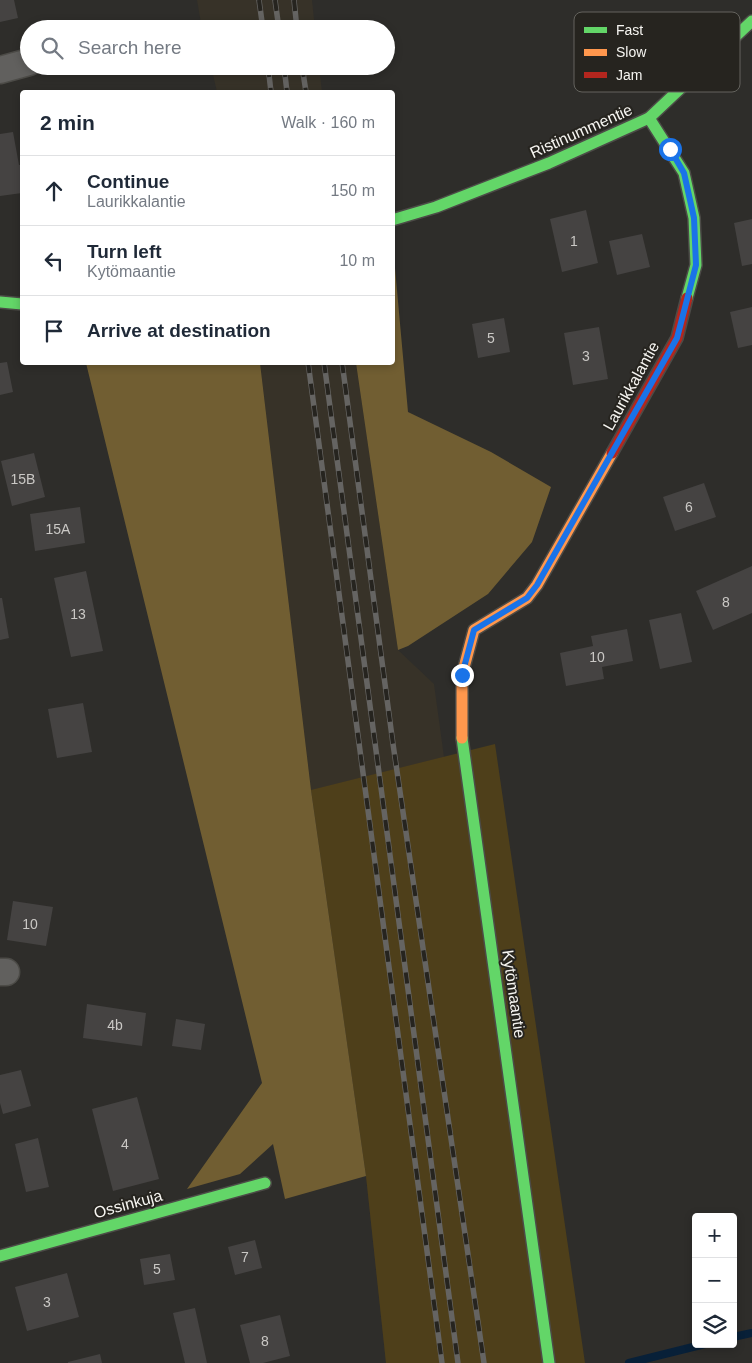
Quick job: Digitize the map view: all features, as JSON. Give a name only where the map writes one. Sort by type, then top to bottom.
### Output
[{"type":"street","name":"Ristinummentie","points":[[740,32],[752,21]]},
{"type":"street","points":[[0,70],[20,64]]},
{"type":"street","name":"Ristinummentie","points":[[395,219],[436,207],[549,163],[650,118],[677,92]]},
{"type":"street","name":"Laurikkalantie","points":[[474,630],[527,598],[537,585],[677,338],[696,265],[694,218],[684,173],[650,118]]},
{"type":"street","points":[[0,302],[20,304]]},
{"type":"street","name":"Kytömaantie","points":[[474,630],[462,675],[462,743],[550,1363]]},
{"type":"street","name":"Ossinkuja","points":[[0,1256],[265,1184]]},
{"type":"shaded area","points":[[197,0],[312,0],[314,20],[200,20]]},
{"type":"shaded area","points":[[213,75],[320,75],[322,90],[217,90]]},
{"type":"shaded area","points":[[395,268],[408,412],[491,452],[551,487],[532,542],[488,594],[408,646],[398,650],[356,365],[395,365]]},
{"type":"shaded area","points":[[86,365],[260,365],[311,790],[366,1176],[285,1199],[273,1144],[240,1174],[187,1189],[262,1083]]},
{"type":"shaded area","points":[[260,365],[356,365],[398,650],[434,684],[527,1363],[386,1363],[366,1176],[311,790]]},
{"type":"shaded area","points":[[495,744],[585,1363],[386,1363],[366,1176],[311,790]]},
{"type":"building","points":[[0,0],[14,0],[18,18],[0,22]]},
{"type":"building","points":[[13,132],[20,165],[20,193],[0,196],[0,134]]},
{"type":"building","points":[[586,210],[598,263],[562,272],[550,219]]},
{"type":"building","points":[[752,219],[752,264],[742,266],[734,223]]},
{"type":"building","points":[[642,234],[650,267],[617,275],[609,241]]},
{"type":"building","points":[[752,307],[752,345],[738,348],[730,312]]},
{"type":"building","points":[[504,318],[510,352],[478,358],[472,324]]},
{"type":"building","points":[[599,327],[608,379],[573,385],[564,333]]},
{"type":"building","points":[[7,362],[13,392],[0,395],[0,363]]},
{"type":"building","points":[[34,453],[45,497],[12,506],[1,461]]},
{"type":"building","points":[[704,483],[716,517],[675,531],[663,497]]},
{"type":"building","points":[[80,507],[85,543],[35,551],[30,514]]},
{"type":"building","points":[[752,566],[752,613],[713,630],[696,591]]},
{"type":"building","points":[[86,571],[103,651],[71,657],[54,578]]},
{"type":"building","points":[[0,598],[2,598],[9,638],[0,640]]},
{"type":"building","points":[[681,613],[692,662],[660,669],[649,620]]},
{"type":"building","points":[[627,629],[633,661],[602,667],[604,679],[566,686],[560,653],[593,646],[591,636]]},
{"type":"building","points":[[83,703],[92,752],[57,758],[48,709]]},
{"type":"building","points":[[13,901],[53,907],[46,946],[7,940]]},
{"type":"building","points":[[87,1004],[146,1013],[142,1046],[83,1038]]},
{"type":"building","points":[[176,1019],[205,1024],[201,1050],[172,1046]]},
{"type":"building","points":[[21,1070],[31,1106],[3,1114],[0,1103],[0,1075]]},
{"type":"building","points":[[137,1097],[159,1179],[113,1191],[92,1109]]},
{"type":"building","points":[[38,1138],[49,1187],[26,1192],[15,1144]]},
{"type":"building","points":[[255,1240],[262,1268],[235,1275],[228,1247]]},
{"type":"building","points":[[170,1254],[175,1280],[144,1285],[140,1259]]},
{"type":"building","points":[[67,1273],[79,1317],[27,1331],[15,1287]]},
{"type":"building","points":[[195,1308],[207,1363],[185,1363],[173,1313]]},
{"type":"building","points":[[280,1315],[290,1356],[263,1363],[250,1363],[240,1325]]},
{"type":"building","points":[[100,1354],[102,1363],[68,1363],[68,1362]]},
{"type":"waterway","points":[[737,1336],[752,1333]]},
{"type":"waterway","points":[[629,1363],[692,1347]]},
{"type":"railway","points":[[259,0],[262,20]]},
{"type":"railway","points":[[275,0],[278,20]]},
{"type":"railway","points":[[294,0],[296,20]]},
{"type":"railway","points":[[269,75],[271,90]]},
{"type":"railway","points":[[285,75],[287,90]]},
{"type":"railway","points":[[303,75],[306,90]]},
{"type":"railway","points":[[308,365],[442,1363]]},
{"type":"railway","points":[[324,365],[458,1363]]},
{"type":"railway","points":[[342,365],[393,744],[484,1363]]},
{"type":"traffic: fast","points":[[740,32],[752,21]]},
{"type":"traffic: fast","points":[[395,219],[436,207],[549,163],[649,118],[677,92]]},
{"type":"traffic: fast","points":[[649,118],[684,173],[694,218],[696,265],[687,298]]},
{"type":"traffic: fast","points":[[0,302],[20,304]]},
{"type":"traffic: fast","points":[[462,738],[549,1363]]},
{"type":"traffic: fast","points":[[0,1256],[265,1183]]},
{"type":"traffic: slow","points":[[462,738],[462,675],[474,630],[527,598],[537,585],[612,453]]},
{"type":"traffic: jam","points":[[612,453],[677,338],[687,298]]},
{"type":"route","points":[[462,675],[474,630],[527,598],[537,585],[677,338],[696,265],[694,218],[684,173],[670,149]]}]
